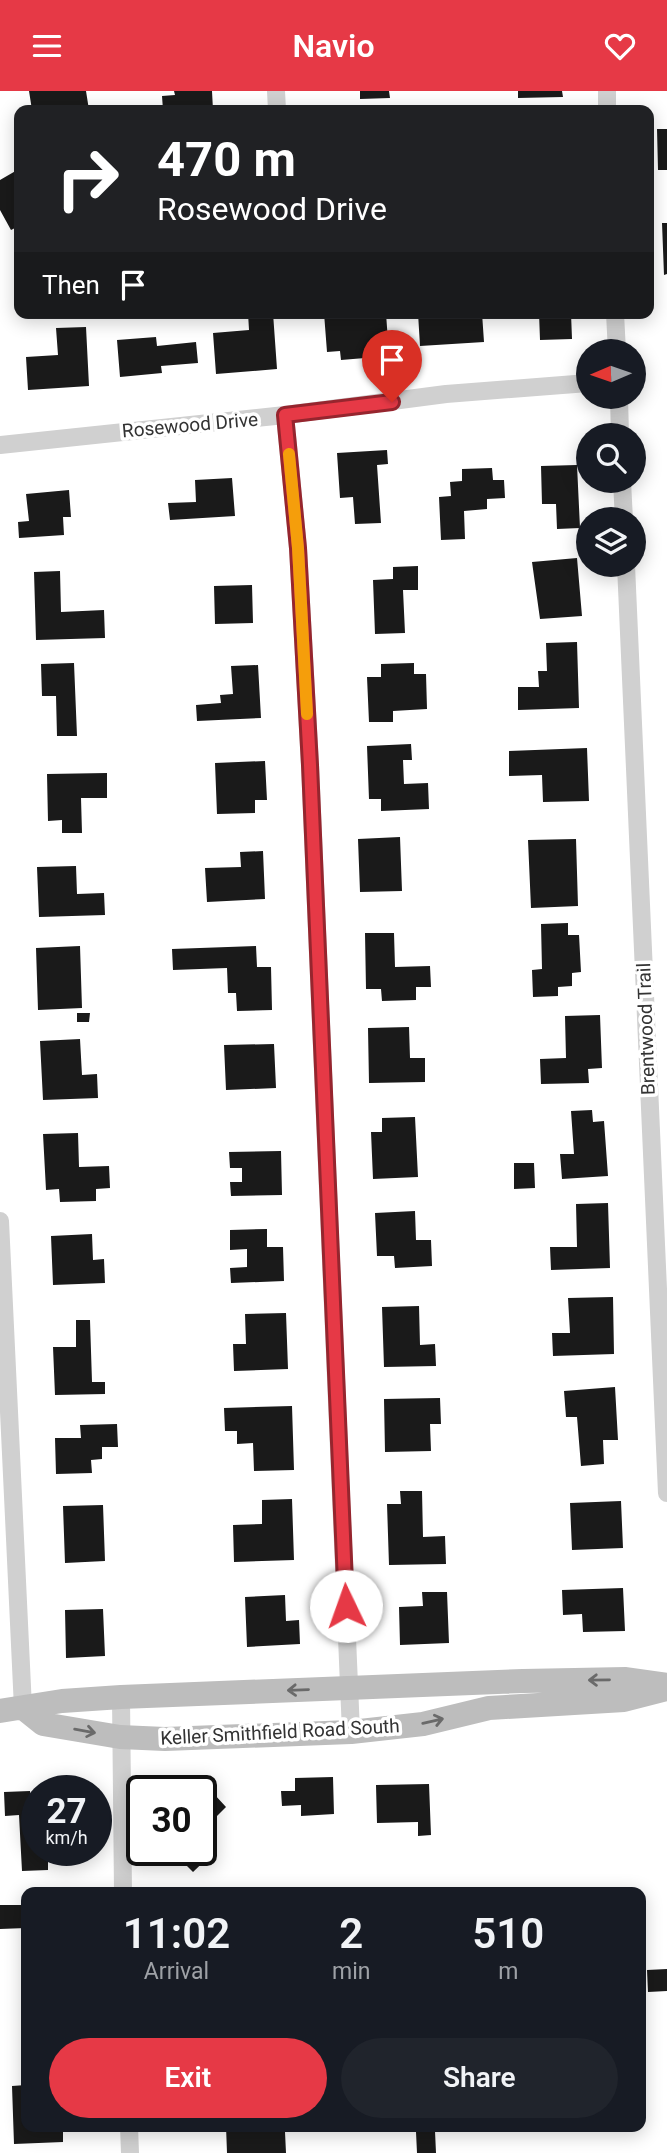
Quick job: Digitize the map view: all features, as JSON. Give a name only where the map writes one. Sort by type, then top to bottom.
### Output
[{"type":"main road","name":"Keller Smithfield Road South","points":[[11,1709],[62,1701],[121,1697],[350,1688],[626,1679],[667,1687]]},
{"type":"main road","name":"Keller Smithfield Road South","points":[[11,1709],[43,1724],[120,1737],[165,1738],[351,1731],[423,1724],[489,1708],[624,1700],[667,1687]]},
{"type":"street","points":[[615,319],[616,339]]},
{"type":"street","name":"Rosewood Drive","points":[[0,445],[285,415],[446,394],[576,384]]},
{"type":"street","points":[[285,415],[298,548],[310,765],[351,1731]]},
{"type":"street","name":"Brentwood Trail","points":[[627,577],[667,1493]]},
{"type":"street","points":[[0,1221],[11,1709]]},
{"type":"street","points":[[121,1697],[123,1887]]},
{"type":"street","points":[[130,2132],[130,2153]]},
{"type":"building","points":[[29,91],[86,91],[88,105],[31,105]]},
{"type":"building","points":[[174,91],[212,91],[213,105],[163,105],[162,96],[175,95]]},
{"type":"building","points":[[360,91],[389,91],[390,98],[360,99]]},
{"type":"building","points":[[518,91],[562,91],[563,97],[518,98]]},
{"type":"building","points":[[657,129],[667,129],[667,170],[658,170]]},
{"type":"building","points":[[14,172],[14,228],[11,230],[0,210],[0,180]]},
{"type":"building","points":[[662,223],[667,223],[667,274],[664,275]]},
{"type":"building","points":[[248,319],[273,319],[277,369],[216,374],[213,333],[249,330]]},
{"type":"building","points":[[324,319],[386,319],[389,356],[341,360],[340,351],[327,352]]},
{"type":"building","points":[[418,319],[482,319],[484,342],[420,346]]},
{"type":"building","points":[[539,319],[571,319],[572,339],[540,340]]},
{"type":"building","points":[[86,327],[89,386],[28,390],[26,357],[58,355],[56,328]]},
{"type":"building","points":[[156,337],[157,346],[196,342],[198,363],[161,366],[162,373],[120,377],[117,340]]},
{"type":"building","points":[[387,450],[388,464],[377,465],[381,523],[355,524],[353,497],[340,498],[337,453]]},
{"type":"building","points":[[576,465],[579,507],[576,507],[576,528],[557,529],[556,504],[542,504],[541,466]]},
{"type":"building","points":[[492,468],[493,480],[504,480],[505,498],[487,499],[487,509],[464,511],[465,539],[441,540],[439,497],[451,496],[450,482],[462,481],[462,469]]},
{"type":"building","points":[[232,478],[235,516],[170,520],[168,503],[196,502],[195,480]]},
{"type":"building","points":[[69,490],[71,517],[63,517],[64,535],[19,538],[18,522],[29,521],[26,494]]},
{"type":"building","points":[[576,558],[582,616],[540,619],[532,562]]},
{"type":"building","points":[[418,566],[418,590],[403,590],[405,633],[375,634],[373,580],[393,579],[393,567]]},
{"type":"building","points":[[60,571],[61,612],[104,610],[105,638],[36,640],[34,572]]},
{"type":"building","points":[[252,585],[253,623],[215,624],[214,586]]},
{"type":"building","points":[[577,642],[579,708],[518,710],[518,687],[539,687],[538,671],[547,671],[546,643]]},
{"type":"building","points":[[74,663],[77,736],[57,736],[56,696],[42,696],[41,664]]},
{"type":"building","points":[[414,663],[414,674],[426,674],[427,709],[393,711],[393,722],[369,722],[367,677],[381,677],[381,664]]},
{"type":"building","points":[[258,665],[261,718],[197,721],[196,705],[221,703],[220,695],[233,694],[231,666]]},
{"type":"building","points":[[411,744],[412,760],[403,760],[404,784],[428,783],[429,809],[381,811],[381,799],[369,799],[367,746]]},
{"type":"building","points":[[587,748],[589,801],[543,802],[542,775],[509,776],[509,751]]},
{"type":"building","points":[[265,761],[267,800],[255,800],[255,813],[217,814],[215,763]]},
{"type":"building","points":[[107,773],[107,798],[81,798],[82,833],[62,833],[62,820],[48,821],[47,774]]},
{"type":"building","points":[[400,837],[402,891],[360,892],[358,839]]},
{"type":"building","points":[[576,839],[578,906],[531,908],[528,840]]},
{"type":"building","points":[[263,851],[265,899],[207,902],[205,868],[241,867],[240,852]]},
{"type":"building","points":[[76,866],[77,894],[104,893],[105,915],[39,917],[37,867]]},
{"type":"building","points":[[568,923],[568,935],[579,935],[581,972],[572,973],[572,986],[558,987],[558,996],[533,997],[532,970],[542,969],[541,924]]},
{"type":"building","points":[[365,933],[394,933],[395,967],[430,966],[431,987],[416,987],[416,1000],[382,1001],[381,989],[366,989]]},
{"type":"building","points":[[80,946],[82,1008],[38,1010],[36,948]]},
{"type":"building","points":[[256,946],[257,967],[271,967],[272,1010],[237,1011],[236,993],[228,993],[227,968],[173,970],[172,949]]},
{"type":"building","points":[[77,1013],[90,1013],[89,1022],[77,1022]]},
{"type":"building","points":[[600,1015],[602,1068],[588,1069],[589,1083],[541,1084],[540,1059],[566,1058],[565,1016]]},
{"type":"building","points":[[409,1027],[410,1058],[425,1058],[425,1082],[369,1083],[368,1028]]},
{"type":"building","points":[[80,1039],[82,1075],[97,1074],[98,1098],[43,1100],[40,1041]]},
{"type":"building","points":[[274,1044],[276,1088],[226,1090],[224,1045]]},
{"type":"building","points":[[592,1110],[593,1122],[604,1121],[608,1176],[562,1179],[560,1154],[574,1154],[571,1111]]},
{"type":"building","points":[[415,1117],[418,1177],[373,1179],[371,1132],[382,1132],[382,1118]]},
{"type":"building","points":[[78,1133],[79,1167],[109,1166],[110,1188],[96,1189],[96,1201],[60,1202],[59,1189],[46,1190],[43,1134]]},
{"type":"building","points":[[281,1151],[282,1195],[231,1196],[230,1182],[242,1182],[242,1168],[230,1168],[229,1152]]},
{"type":"building","points":[[514,1163],[534,1163],[535,1188],[514,1189]]},
{"type":"building","points":[[608,1203],[610,1268],[551,1270],[550,1247],[577,1247],[576,1204]]},
{"type":"building","points":[[415,1211],[416,1240],[431,1240],[432,1266],[395,1268],[394,1256],[377,1256],[375,1213]]},
{"type":"building","points":[[267,1229],[267,1247],[283,1247],[284,1281],[231,1283],[230,1268],[247,1267],[247,1249],[230,1250],[230,1230]]},
{"type":"building","points":[[92,1234],[93,1260],[104,1259],[105,1283],[53,1285],[51,1236]]},
{"type":"building","points":[[613,1297],[614,1354],[553,1356],[552,1333],[570,1333],[568,1298]]},
{"type":"building","points":[[419,1306],[420,1345],[435,1344],[436,1366],[384,1367],[382,1307]]},
{"type":"building","points":[[286,1313],[288,1369],[234,1371],[233,1344],[246,1344],[245,1314]]},
{"type":"building","points":[[76,1320],[90,1320],[92,1382],[105,1382],[105,1394],[55,1395],[53,1347],[76,1347]]},
{"type":"building","points":[[615,1387],[618,1440],[603,1440],[604,1464],[581,1466],[577,1417],[566,1417],[564,1391]]},
{"type":"building","points":[[440,1398],[441,1424],[430,1424],[431,1451],[385,1452],[384,1399]]},
{"type":"building","points":[[292,1406],[294,1470],[254,1471],[253,1443],[237,1444],[237,1431],[225,1431],[224,1408]]},
{"type":"building","points":[[117,1424],[118,1447],[102,1447],[102,1459],[91,1460],[92,1473],[56,1474],[55,1438],[81,1438],[80,1425]]},
{"type":"building","points":[[400,1491],[422,1491],[423,1537],[445,1536],[446,1564],[389,1565],[387,1504],[401,1504]]},
{"type":"building","points":[[292,1499],[294,1560],[234,1562],[233,1525],[262,1524],[262,1500]]},
{"type":"building","points":[[621,1501],[623,1548],[572,1550],[570,1503]]},
{"type":"building","points":[[103,1505],[105,1561],[65,1563],[63,1506]]},
{"type":"building","points":[[623,1588],[625,1631],[583,1632],[582,1614],[563,1615],[562,1590]]},
{"type":"building","points":[[422,1592],[447,1592],[449,1643],[400,1645],[399,1607],[423,1606]]},
{"type":"building","points":[[285,1595],[286,1621],[299,1620],[300,1644],[247,1647],[245,1597]]},
{"type":"building","points":[[103,1609],[105,1656],[66,1658],[65,1610]]},
{"type":"building","points":[[333,1777],[334,1814],[301,1816],[301,1805],[282,1806],[281,1791],[295,1791],[295,1778]]},
{"type":"building","points":[[429,1784],[431,1835],[418,1836],[418,1822],[377,1823],[376,1785]]},
{"type":"building","points":[[21,1791],[21,1852],[19,1815],[5,1816],[4,1792]]},
{"type":"building","points":[[217,1797],[226,1807],[217,1816]]},
{"type":"building","points":[[22,1866],[48,1866],[48,1870],[22,1871]]},
{"type":"building","points":[[187,1866],[199,1866],[193,1872]]},
{"type":"building","points":[[0,1905],[21,1905],[21,1928],[0,1929]]},
{"type":"building","points":[[667,1969],[667,1991],[648,1992],[647,1970]]},
{"type":"building","points":[[21,2085],[21,2132],[63,2132],[63,2142],[14,2144],[12,2086]]},
{"type":"building","points":[[226,2132],[285,2132],[286,2153],[227,2153]]},
{"type":"building","points":[[416,2132],[435,2132],[436,2153],[417,2153]]},
{"type":"slow traffic","points":[[289,454],[298,548],[307,714]]},
{"type":"route","points":[[346,1606],[310,765],[298,548],[285,415],[392,402]]}]
